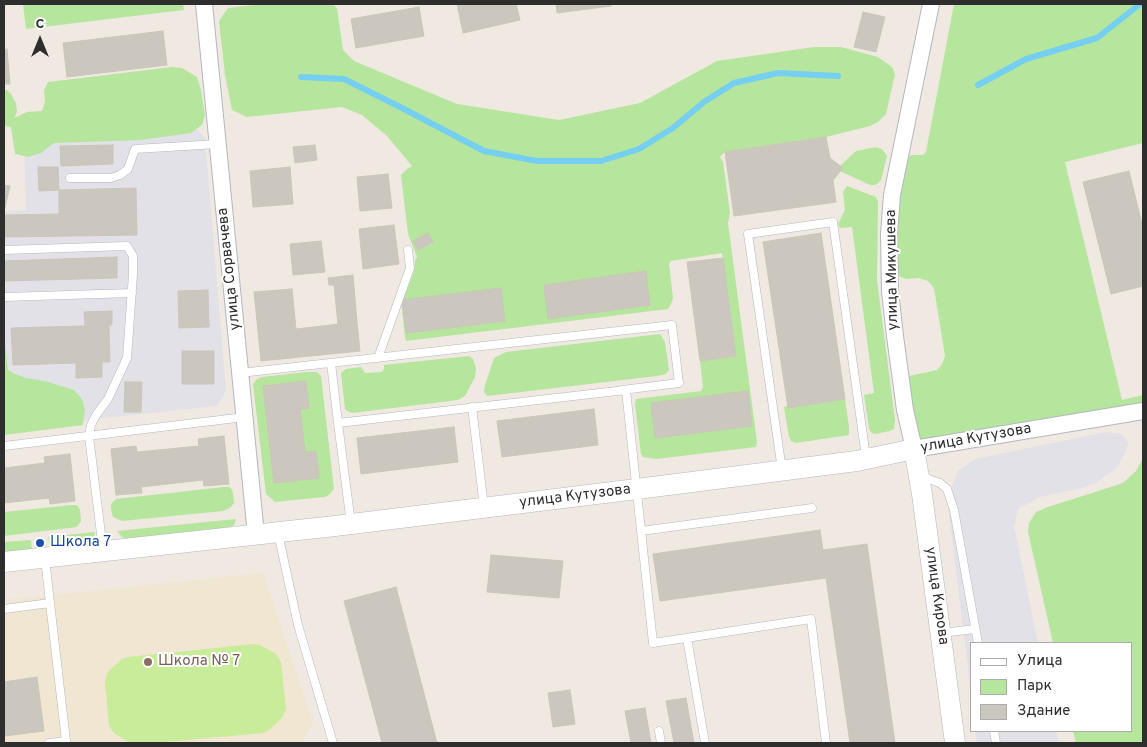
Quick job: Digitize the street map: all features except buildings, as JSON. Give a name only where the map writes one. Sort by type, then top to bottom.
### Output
[{"type":"street","name":"улица Сорвачева","points":[[204,4],[256,535]]},
{"type":"street","name":"улица Микушева","points":[[914,449],[905,410],[894,336],[890,291],[889,234],[892,195],[931,4]]},
{"type":"street","name":"улица Кутузова","points":[[4,562],[278,533],[857,461],[914,449],[1143,411]]},
{"type":"street","name":"улица Кирова","points":[[914,449],[955,743]]},
{"type":"lane","points":[[70,178],[111,178],[120,175],[128,169],[135,149],[218,144]]},
{"type":"lane","points":[[782,470],[748,234],[832,222],[866,459]]},
{"type":"lane","points":[[4,250],[127,246],[133,256],[127,358],[108,399],[91,425],[89,436],[104,552]]},
{"type":"lane","points":[[378,358],[410,268],[408,250]]},
{"type":"lane","points":[[4,297],[132,293]]},
{"type":"lane","points":[[240,373],[672,324],[679,383],[338,423]]},
{"type":"lane","points":[[331,363],[350,524]]},
{"type":"lane","points":[[622,390],[626,390],[653,644],[811,619],[826,743]]},
{"type":"lane","points":[[472,407],[484,508]]},
{"type":"lane","points":[[4,446],[245,417]]},
{"type":"lane","points":[[919,476],[940,483],[947,489],[954,510],[978,642]]},
{"type":"lane","points":[[641,531],[812,508]]},
{"type":"lane","points":[[278,533],[298,625],[333,743]]},
{"type":"lane","points":[[45,558],[66,741],[49,743]]},
{"type":"lane","points":[[4,609],[50,603]]},
{"type":"lane","points":[[941,633],[975,629]]},
{"type":"lane","points":[[687,638],[705,743]]},
{"type":"lane","points":[[659,731],[661,743]]},
{"type":"shaded area","points":[[197,129],[205,138],[226,391],[217,406],[4,429],[4,211],[26,210],[24,142]]},
{"type":"shaded area","points":[[1106,432],[1122,434],[1129,444],[1118,467],[1096,483],[1040,497],[1018,509],[1014,526],[1038,642],[970,642],[970,685],[948,508],[952,486],[958,471],[975,459]]},
{"type":"shaded area","name":"Школа № 7","points":[[263,573],[313,723],[301,743],[4,743],[4,600]]},
{"type":"shaded area","points":[[975,732],[1056,732],[1059,743],[977,743]]},
{"type":"green space","points":[[23,4],[183,4],[184,10],[26,29]]},
{"type":"green space","points":[[263,4],[332,4],[337,8],[343,50],[354,61],[457,104],[559,120],[640,103],[717,61],[814,47],[841,47],[878,57],[892,67],[895,74],[886,114],[878,122],[870,126],[826,137],[725,152],[720,157],[723,162],[730,213],[728,223],[757,442],[756,447],[656,459],[643,457],[641,454],[636,399],[701,391],[703,387],[700,361],[736,356],[722,253],[671,261],[669,264],[673,298],[668,309],[406,341],[401,300],[414,272],[417,257],[408,234],[401,175],[412,166],[387,136],[362,115],[342,107],[247,117],[232,110],[225,75],[219,21],[228,8]]},
{"type":"green space","points":[[954,4],[1143,4],[1143,143],[1065,162],[1122,400],[1143,395],[1143,403],[919,445],[906,382],[909,376],[937,370],[945,356],[934,288],[928,281],[919,278],[906,279],[899,276],[895,271],[897,212],[908,158],[911,155],[923,155],[926,152]]},
{"type":"green space","points":[[172,67],[182,68],[197,77],[201,90],[205,115],[202,125],[191,133],[141,140],[54,143],[41,153],[28,157],[15,154],[11,127],[4,126],[4,90],[11,94],[16,103],[17,112],[14,118],[27,112],[42,111],[45,102],[44,90],[48,82]]},
{"type":"green space","points":[[876,147],[882,149],[887,156],[881,180],[875,185],[870,185],[840,171],[843,168],[840,166],[856,151]]},
{"type":"green space","points":[[847,186],[876,197],[878,202],[877,280],[895,420],[894,429],[875,434],[869,428],[864,395],[874,393],[852,227],[840,228],[838,224],[845,210],[843,192]]},
{"type":"green space","points":[[4,333],[8,370],[26,378],[45,381],[74,390],[82,399],[85,410],[83,425],[4,435]]},
{"type":"green space","points":[[660,334],[665,342],[669,370],[666,374],[487,396],[484,392],[494,358],[506,352]]},
{"type":"green space","points":[[469,356],[473,359],[476,368],[475,377],[465,396],[458,400],[352,413],[345,409],[341,373],[346,369],[361,367],[365,373],[382,372],[384,365]]},
{"type":"green space","points":[[317,372],[321,376],[334,489],[329,495],[324,497],[275,502],[266,494],[253,384],[262,377]]},
{"type":"green space","points":[[845,399],[849,435],[796,443],[791,441],[784,407],[787,406],[788,408]]},
{"type":"green space","points":[[1143,458],[1143,743],[1076,743],[1073,732],[1132,732],[1132,642],[1053,642],[1028,532],[1029,523],[1036,512],[1123,483],[1136,471]]},
{"type":"green space","points":[[230,487],[233,492],[234,503],[230,508],[223,511],[122,521],[113,517],[111,509],[111,504],[116,499]]},
{"type":"green space","points":[[77,505],[80,510],[81,521],[77,527],[4,536],[4,512]]},
{"type":"green space","points":[[236,519],[234,525],[230,527],[127,539],[122,537],[117,531]]},
{"type":"green space","points":[[95,532],[94,537],[88,542],[50,546],[48,537]]},
{"type":"green space","points":[[31,540],[32,549],[4,552],[4,542]]},
{"type":"green space","points":[[254,644],[260,645],[276,654],[281,662],[286,709],[282,718],[269,730],[263,733],[154,743],[130,743],[114,733],[109,726],[105,681],[108,672],[122,659]]},
{"type":"waterway","points":[[978,85],[1026,59],[1097,38],[1140,4]]},
{"type":"waterway","points":[[301,77],[344,79],[484,151],[537,161],[601,161],[639,149],[673,128],[704,102],[734,83],[778,73],[838,76]]},
{"type":"place","name":"Школа 7","points":[[40,543]]},
{"type":"place","name":"Школа № 7","points":[[148,662]]}]
